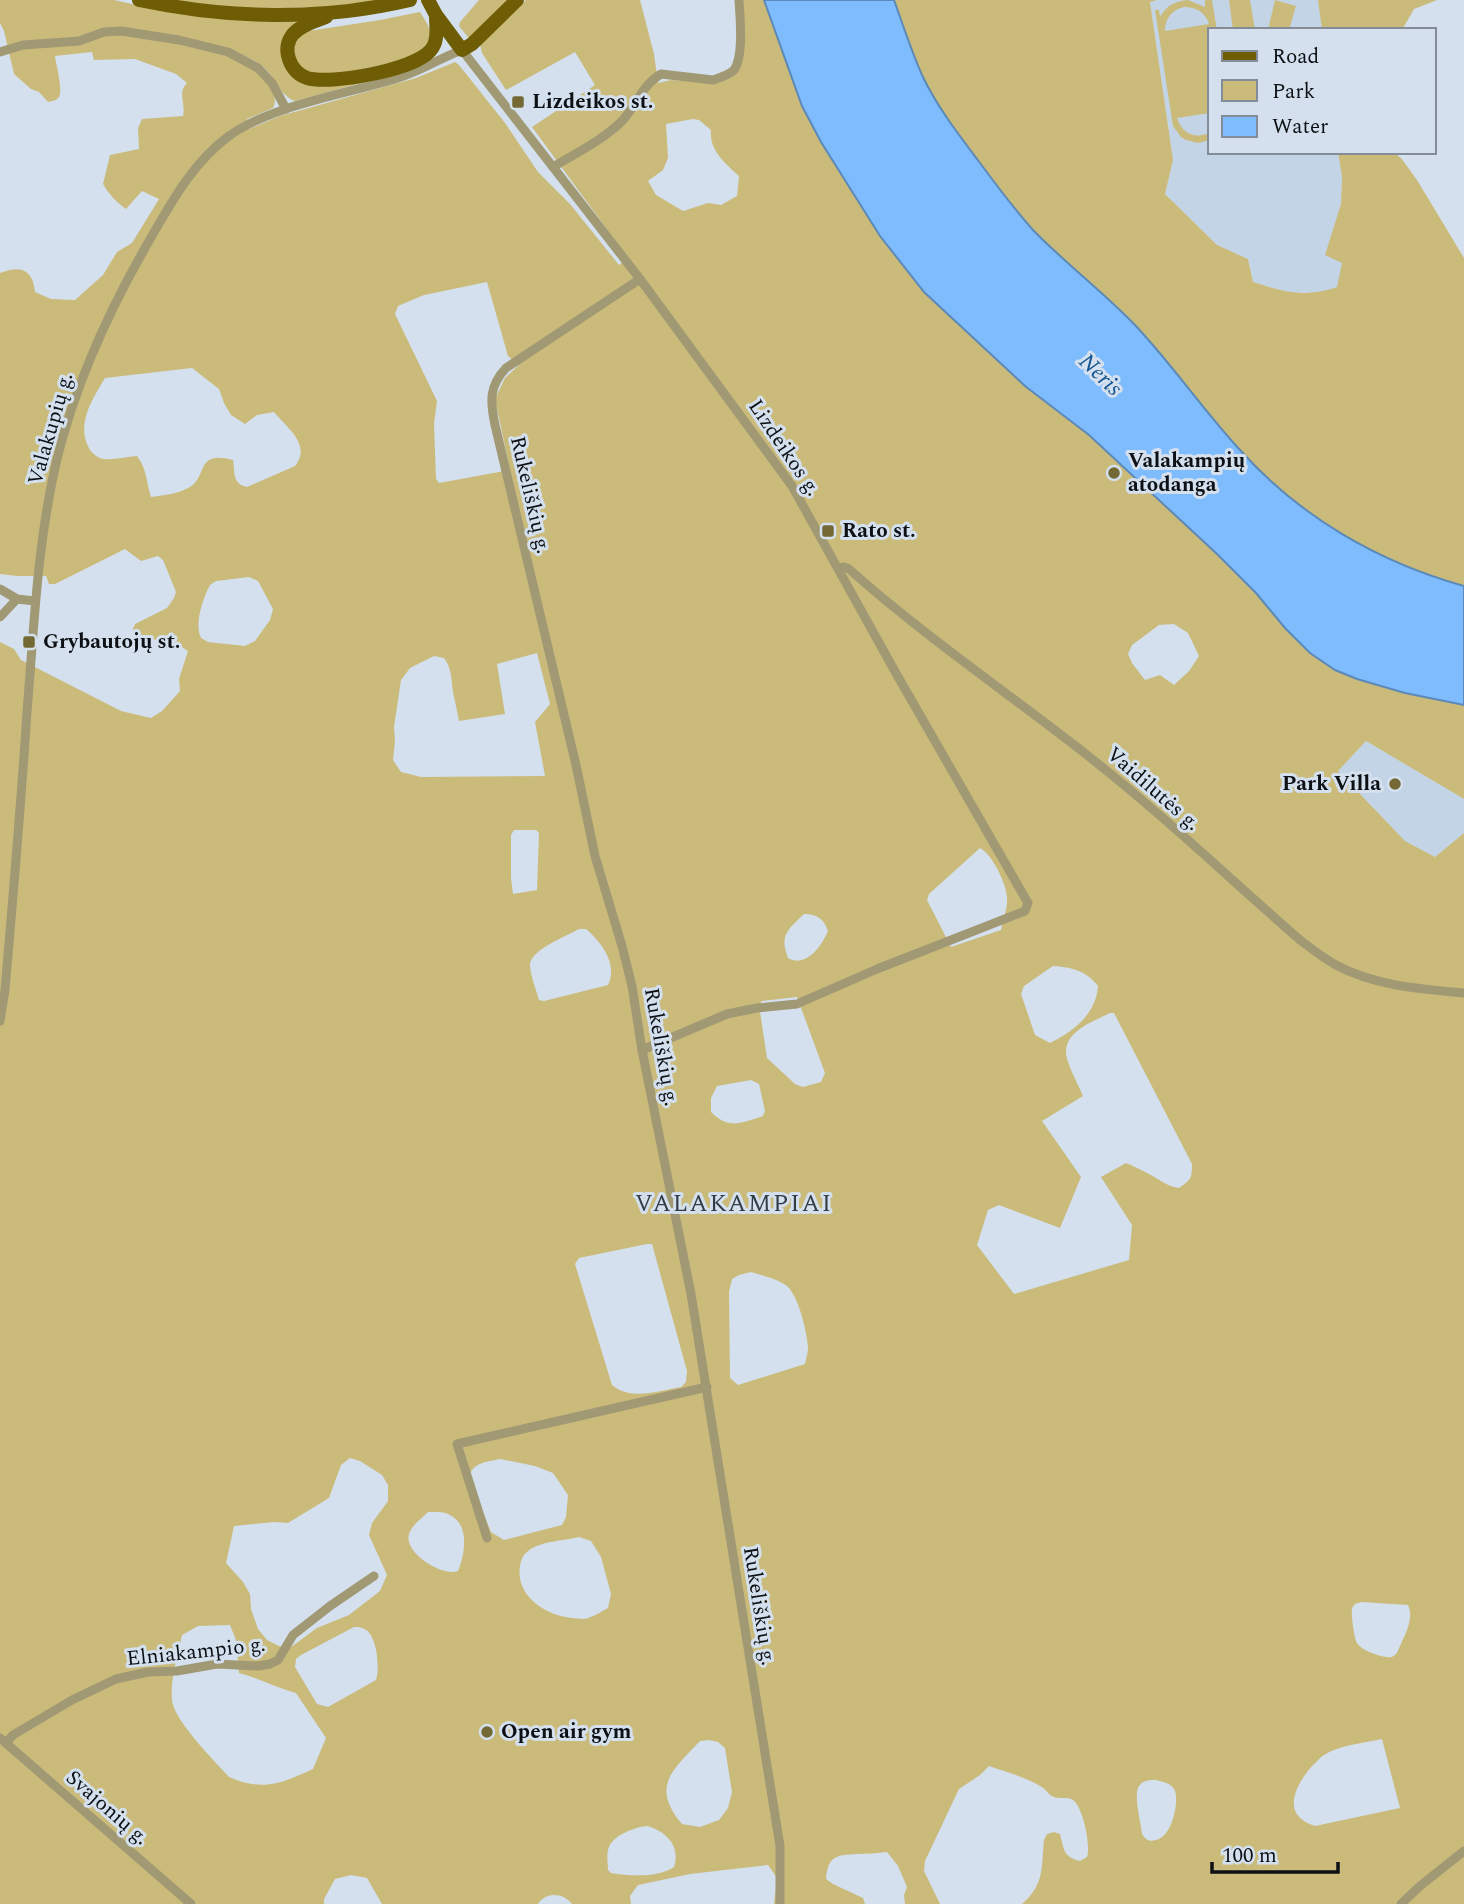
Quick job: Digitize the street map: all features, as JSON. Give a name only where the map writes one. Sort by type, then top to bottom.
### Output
[{"type":"main road","points":[[139,0],[194,9],[251,14],[335,13],[410,0]]},
{"type":"main road","points":[[428,0],[462,50],[472,44],[517,0]]},
{"type":"main road","points":[[335,13],[300,27],[292,35],[288,43],[289,60],[299,74],[321,80],[353,77],[404,66],[429,53],[435,44],[436,15]]},
{"type":"street","points":[[553,167],[605,135],[622,120],[653,78],[661,74],[713,79],[721,78],[734,69],[740,48],[739,0]]},
{"type":"street","points":[[0,52],[23,44],[79,41],[104,32],[121,31],[179,40],[228,52],[250,63],[272,83],[286,109]]},
{"type":"street","name":"Valakupių g.","points":[[0,1021],[5,990],[35,601],[47,508],[57,459],[81,382],[123,288],[197,166],[214,148],[245,125],[286,109],[414,72],[462,50]]},
{"type":"street","name":"Lizdeikos g.","points":[[462,50],[640,279],[792,486],[1028,904],[1025,911],[797,1004],[727,1014],[642,1050]]},
{"type":"street","points":[[375,84],[404,66]]},
{"type":"street","name":"Rukeliškių g.","points":[[640,279],[506,368],[497,381],[491,399],[595,856],[632,986],[707,1387],[780,1846],[780,1904]]},
{"type":"street","name":"Vaidilutės g.","points":[[839,568],[849,569],[942,645],[1087,755],[1319,954],[1338,966],[1383,982],[1411,988],[1464,993]]},
{"type":"street","points":[[0,589],[17,599],[35,601]]},
{"type":"street","points":[[0,617],[17,599]]},
{"type":"street","points":[[487,1538],[457,1444],[707,1387]]},
{"type":"street","name":"Elniakampio g.","points":[[3,1741],[72,1700],[116,1679],[148,1672],[177,1671],[217,1664],[270,1664],[278,1660],[295,1634],[374,1576]]},
{"type":"street","name":"Svajonių g.","points":[[3,1741],[191,1904]]},
{"type":"street","points":[[1401,1904],[1464,1851]]},
{"type":"shaded area","points":[[1318,0],[1322,28],[1208,28],[1208,154],[1338,154],[1342,177],[1341,204],[1326,254],[1342,262],[1338,287],[1319,293],[1288,292],[1253,282],[1248,259],[1217,245],[1165,194],[1173,160],[1150,1]]},
{"type":"shaded area","points":[[1366,741],[1464,799],[1464,833],[1435,857],[1405,841],[1338,771]]},
{"type":"green space","points":[[0,0],[114,0],[150,8],[299,20],[294,25],[295,77],[372,80],[295,101],[286,96],[260,65],[237,53],[264,78],[275,101],[273,108],[247,119],[249,129],[280,116],[416,78],[455,62],[505,123],[538,172],[570,204],[619,265],[628,258],[532,127],[595,85],[575,52],[506,90],[482,53],[480,45],[526,0],[640,0],[654,54],[658,83],[671,80],[718,83],[731,76],[738,67],[742,0],[764,0],[802,106],[821,142],[880,236],[924,292],[1025,386],[1089,435],[1217,554],[1310,653],[1335,670],[1357,679],[1405,693],[1464,705],[1464,799],[1366,741],[1338,771],[1405,841],[1435,857],[1464,833],[1464,1904],[1022,1904],[1038,1882],[1047,1834],[1060,1834],[1067,1855],[1080,1861],[1087,1857],[1088,1852],[1085,1827],[1080,1810],[1073,1800],[1055,1797],[1034,1783],[989,1766],[959,1789],[925,1861],[924,1871],[940,1904],[905,1904],[907,1887],[898,1866],[887,1852],[844,1855],[831,1861],[826,1879],[863,1898],[865,1904],[774,1904],[777,1878],[768,1865],[690,1874],[638,1885],[630,1896],[631,1904],[572,1904],[560,1896],[550,1895],[538,1904],[382,1904],[367,1878],[351,1875],[335,1879],[324,1904],[0,1904],[0,642],[14,649],[21,660],[121,711],[151,718],[162,711],[180,691],[179,679],[188,651],[134,634],[135,624],[167,608],[176,592],[163,560],[158,556],[141,561],[125,549],[55,584],[49,584],[46,576],[0,574],[0,273],[19,269],[32,278],[35,292],[51,299],[75,300],[103,275],[117,252],[132,243],[159,199],[142,191],[126,209],[119,204],[103,184],[110,155],[139,149],[138,128],[142,119],[183,116],[182,94],[187,83],[176,74],[135,59],[94,60],[92,52],[55,56],[60,94],[57,99],[48,102],[14,74],[0,23]],"holes":[[[693,119],[699,120],[711,130],[715,150],[739,176],[737,196],[721,205],[708,203],[683,211],[656,195],[648,181],[663,170],[668,158],[666,124]],[[487,282],[508,356],[519,365],[505,378],[495,399],[510,470],[439,483],[436,479],[434,424],[437,401],[395,314],[398,306],[424,295]],[[192,368],[219,389],[231,415],[245,424],[257,415],[274,412],[296,437],[301,451],[300,458],[295,466],[247,487],[237,480],[233,460],[213,458],[207,461],[190,487],[176,493],[151,497],[145,470],[137,456],[103,459],[90,450],[84,431],[91,404],[105,378]],[[249,577],[258,581],[273,609],[270,620],[255,641],[245,646],[208,642],[201,638],[198,626],[210,585],[216,581]],[[1174,624],[1188,633],[1199,656],[1189,671],[1174,685],[1160,675],[1145,680],[1128,654],[1132,645],[1159,625]],[[537,653],[550,704],[535,722],[545,776],[421,777],[401,772],[393,760],[394,727],[401,680],[410,668],[434,656],[444,658],[450,670],[459,721],[505,714],[497,664]],[[514,830],[536,830],[539,833],[537,890],[513,894],[511,835]],[[980,848],[994,862],[1006,891],[1007,905],[1001,930],[951,947],[927,900],[929,894]],[[804,914],[819,918],[828,931],[817,949],[801,960],[788,958],[784,943],[787,933]],[[579,929],[586,929],[607,954],[611,969],[608,985],[539,1000],[532,979],[531,960],[550,944]],[[1053,966],[1066,967],[1089,977],[1098,986],[1096,996],[1082,1020],[1050,1043],[1035,1035],[1021,994],[1024,986]],[[797,997],[825,1073],[821,1082],[803,1087],[795,1084],[767,1058],[759,1005],[762,1001]],[[1114,1013],[1192,1164],[1191,1176],[1179,1188],[1126,1163],[1101,1177],[1132,1225],[1129,1260],[1014,1294],[977,1245],[988,1210],[999,1205],[1060,1228],[1081,1177],[1042,1121],[1083,1096],[1066,1053],[1067,1045],[1075,1033],[1089,1023]],[[751,1080],[759,1084],[765,1111],[763,1116],[742,1123],[730,1123],[711,1112],[711,1098],[717,1086]],[[652,1244],[687,1371],[686,1382],[681,1387],[645,1394],[628,1393],[612,1385],[575,1264],[579,1258]],[[751,1272],[779,1281],[791,1291],[802,1315],[808,1348],[805,1364],[738,1385],[730,1378],[729,1292],[732,1279]],[[350,1458],[382,1475],[388,1485],[388,1501],[372,1523],[369,1535],[387,1575],[380,1591],[349,1615],[317,1628],[291,1647],[283,1648],[267,1640],[258,1629],[251,1609],[250,1594],[226,1563],[234,1526],[288,1523],[329,1498],[341,1465]],[[500,1459],[535,1466],[553,1473],[568,1495],[566,1517],[562,1525],[504,1540],[491,1532],[469,1478],[473,1469]],[[428,1512],[445,1513],[456,1520],[461,1526],[464,1540],[458,1571],[451,1572],[434,1567],[412,1549],[409,1534]],[[579,1537],[591,1541],[601,1557],[611,1594],[608,1608],[586,1619],[580,1619],[543,1609],[527,1595],[520,1577],[522,1559],[532,1548]],[[1361,1602],[1408,1605],[1409,1623],[1394,1656],[1375,1654],[1357,1643],[1352,1615],[1355,1604]],[[230,1625],[236,1640],[239,1673],[296,1693],[326,1738],[313,1769],[292,1778],[262,1785],[229,1777],[196,1740],[174,1709],[172,1684],[182,1635],[198,1626]],[[354,1627],[366,1630],[373,1639],[377,1653],[376,1680],[328,1707],[317,1704],[295,1667],[296,1659]],[[1382,1739],[1400,1808],[1315,1826],[1304,1821],[1297,1815],[1294,1807],[1300,1782],[1322,1756],[1352,1745]],[[700,1741],[718,1742],[725,1748],[732,1792],[728,1808],[719,1820],[700,1827],[682,1824],[672,1811],[668,1799],[669,1779]],[[1156,1780],[1170,1785],[1176,1796],[1170,1826],[1162,1838],[1154,1841],[1148,1840],[1142,1834],[1137,1802],[1137,1790],[1147,1781]],[[647,1826],[665,1835],[675,1852],[674,1867],[652,1875],[611,1873],[608,1870],[609,1847],[620,1835]]]},
{"type":"green space","points":[[166,0],[381,0],[325,7],[250,9]]},
{"type":"green space","points":[[479,0],[508,0],[471,41],[459,26]]},
{"type":"green space","points":[[894,0],[1157,0],[1150,2],[1173,160],[1165,194],[1217,245],[1248,259],[1253,282],[1275,289],[1304,293],[1337,287],[1342,263],[1325,255],[1341,204],[1342,177],[1338,154],[1396,154],[1401,158],[1464,258],[1464,586],[1401,564],[1342,534],[1288,496],[1263,474],[1226,435],[1134,324],[1045,242],[1005,197],[941,110],[914,56]]},
{"type":"green space","points":[[1188,0],[1205,7],[1205,0],[1212,0],[1217,28],[1208,28],[1208,113],[1177,118],[1182,128],[1190,134],[1208,133],[1208,140],[1198,143],[1181,137],[1173,126],[1155,10],[1159,10],[1160,17],[1175,3]],"holes":[[[1184,7],[1196,9],[1209,24],[1165,31],[1166,22],[1173,12]]]},
{"type":"green space","points":[[1229,0],[1250,0],[1255,28],[1233,28]]},
{"type":"green space","points":[[1275,0],[1296,6],[1290,28],[1268,28]]},
{"type":"green space","points":[[1318,0],[1437,0],[1414,9],[1403,28],[1322,28]]},
{"type":"green space","points":[[420,12],[429,30],[426,49],[403,60],[336,75],[305,72],[295,56],[297,37],[309,31]]},
{"type":"water","name":"Neris","points":[[764,0],[894,0],[918,66],[934,98],[1006,197],[1045,242],[1134,324],[1226,435],[1263,474],[1288,496],[1342,534],[1401,564],[1464,586],[1464,705],[1405,693],[1357,679],[1335,670],[1310,653],[1217,554],[1089,435],[1025,386],[924,292],[880,236],[821,142],[802,106]]},
{"type":"place","name":"Lizdeikos st.","points":[[518,102]]},
{"type":"place","name":"Valakampių atodanga","points":[[1114,473]]},
{"type":"place","name":"Rato st.","points":[[828,531]]},
{"type":"place","name":"Grybautojų st.","points":[[29,642]]},
{"type":"place","name":"Park Villa","points":[[1395,784]]},
{"type":"place","name":"Open air gym","points":[[487,1732]]},
{"type":"district","name":"VALAKAMPIAI","points":[[734,1204]]}]
